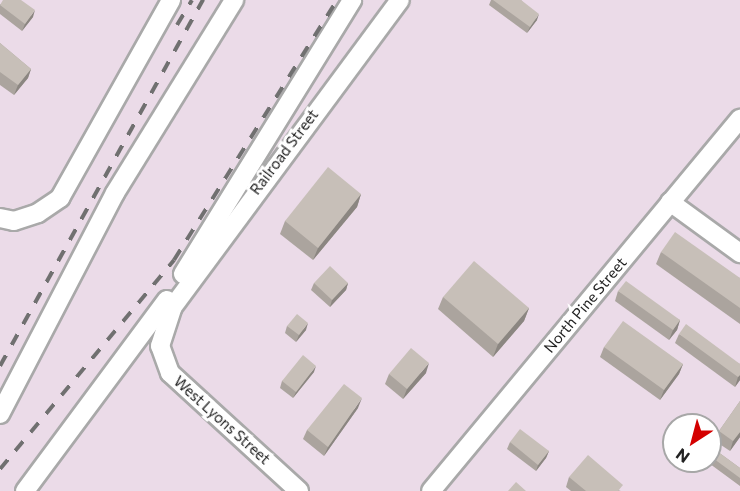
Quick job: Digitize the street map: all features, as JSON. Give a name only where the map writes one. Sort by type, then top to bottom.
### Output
[{"type":"street","points":[[0,218],[14,220],[38,213],[60,198],[171,0]]},
{"type":"street","points":[[0,414],[115,193],[234,0]]},
{"type":"street","points":[[26,491],[75,418],[156,318],[352,0]]},
{"type":"street","name":"Railroad Street","points":[[172,308],[400,0]]},
{"type":"street","name":"North Pine Street","points":[[431,491],[740,119]]},
{"type":"street","points":[[670,202],[740,253]]},
{"type":"street","name":"West Lyons Street","points":[[172,308],[160,356],[170,373],[299,491]]},
{"type":"shaded area","points":[[0,0],[740,0],[740,491],[0,491]]},
{"type":"building","points":[[3,0],[21,0],[35,10],[25,24],[0,5]]},
{"type":"building","points":[[493,0],[521,0],[539,14],[530,27]]},
{"type":"building","points":[[0,43],[31,69],[18,85],[0,72]]},
{"type":"building","points":[[328,167],[361,194],[318,248],[285,221]]},
{"type":"building","points":[[675,232],[740,278],[740,308],[661,252]]},
{"type":"building","points":[[474,261],[529,308],[498,344],[443,297]]},
{"type":"building","points":[[330,266],[348,283],[332,300],[314,283]]},
{"type":"building","points":[[626,281],[680,320],[673,330],[618,291]]},
{"type":"building","points":[[297,314],[308,323],[299,335],[287,326]]},
{"type":"building","points":[[623,321],[683,364],[664,390],[604,347]]},
{"type":"building","points":[[686,324],[740,364],[740,375],[738,377],[679,334]]},
{"type":"building","points":[[411,348],[429,363],[407,389],[389,374]]},
{"type":"building","points":[[303,355],[316,366],[296,392],[282,381]]},
{"type":"building","points":[[344,384],[362,398],[328,447],[307,430]]},
{"type":"building","points":[[740,401],[740,432],[733,441],[722,433],[722,427]]},
{"type":"building","points":[[520,429],[549,451],[538,465],[510,442]]},
{"type":"building","points":[[588,455],[623,485],[618,491],[586,491],[569,477]]},
{"type":"building","points":[[722,455],[740,468],[740,478],[722,465]]},
{"type":"building","points":[[516,482],[526,491],[508,491]]},
{"type":"railway","points":[[177,25],[192,0]]},
{"type":"railway","points":[[0,366],[203,0]]},
{"type":"railway","points":[[0,469],[174,260],[337,0]]}]
